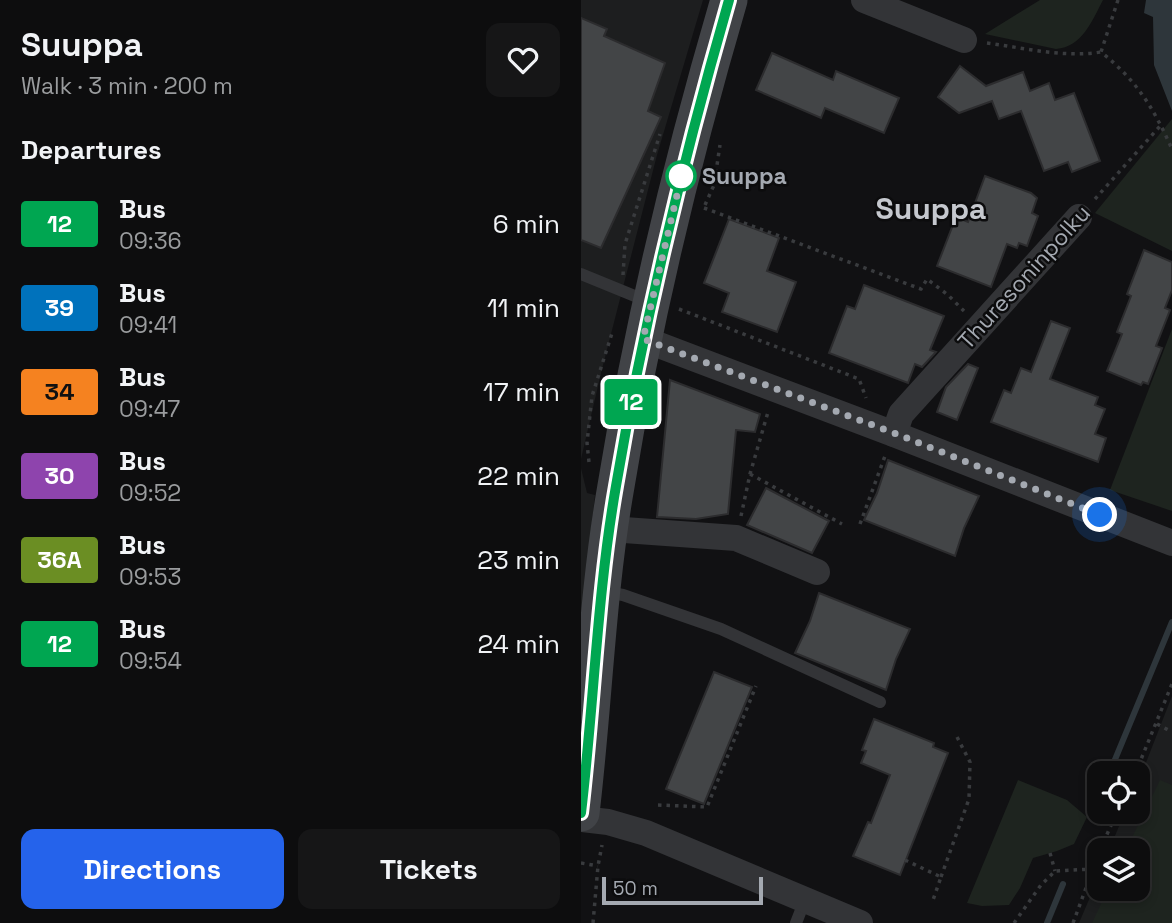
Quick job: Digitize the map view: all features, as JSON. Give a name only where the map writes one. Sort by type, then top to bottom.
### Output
[{"type":"street","points":[[581,813],[587,693],[615,488],[648,300],[700,98],[729,0]]},
{"type":"street","points":[[864,0],[964,40]]},
{"type":"street","name":"Thuresoninpolku","points":[[890,444],[901,414],[1079,216]]},
{"type":"street","points":[[643,339],[890,444],[1172,543]]},
{"type":"street","points":[[610,529],[736,538],[817,572]]},
{"type":"street","points":[[581,819],[608,822],[646,833],[801,912],[860,923]]},
{"type":"lane","points":[[581,274],[648,300]]},
{"type":"lane","points":[[603,591],[623,595],[721,629],[880,702]]},
{"type":"path","points":[[1101,52],[1118,0]]},
{"type":"path","points":[[964,40],[1055,53],[1101,52],[1136,84],[1172,149]]},
{"type":"path","name":"Thuresoninpolku","points":[[1079,216],[1161,125]]},
{"type":"path","points":[[704,208],[921,289],[927,279],[965,312],[975,331]]},
{"type":"path","points":[[622,270],[648,300],[859,379],[867,401]]},
{"type":"path","points":[[590,466],[587,443],[592,396],[598,374],[608,352],[648,300]]},
{"type":"path","points":[[736,538],[750,474],[770,407]]},
{"type":"path","points":[[860,524],[890,444]]},
{"type":"path","points":[[750,474],[842,524]]},
{"type":"path","points":[[1141,761],[1172,684]]},
{"type":"path","points":[[657,805],[707,807],[756,686]]},
{"type":"path","points":[[1157,724],[1172,733]]},
{"type":"path","points":[[932,902],[969,799],[970,762],[957,737]]},
{"type":"path","points":[[1050,853],[1055,871]]},
{"type":"path","points":[[905,860],[941,877]]},
{"type":"path","points":[[581,863],[598,866],[593,923]]},
{"type":"path","points":[[1014,923],[1055,871],[1087,869]]},
{"type":"path","points":[[1073,923],[1087,885]]},
{"type":"shaded area","points":[[581,0],[703,0],[657,155],[581,459]]},
{"type":"shaded area","points":[[1040,0],[1103,0],[1085,32],[1065,47],[1056,49],[985,34]]},
{"type":"shaded area","points":[[1146,0],[1172,0],[1172,111],[1154,65],[1153,17],[1144,13]]},
{"type":"shaded area","points":[[1172,119],[1172,251],[1095,213]]},
{"type":"shaded area","points":[[1172,329],[1172,511],[1110,490]]},
{"type":"shaded area","points":[[581,468],[587,493],[595,495],[581,625]]},
{"type":"shaded area","points":[[1172,696],[1172,923],[1079,923],[1088,901],[1150,901],[1150,838],[1114,838],[1120,824],[1150,824],[1150,761],[1147,761]]},
{"type":"shaded area","points":[[1018,780],[1067,800],[1087,817],[1074,844],[1033,858],[1009,905],[982,906],[967,903]]},
{"type":"shaded area","points":[[1160,780],[1172,785],[1172,923],[1092,923],[1102,901],[1150,901],[1150,838],[1132,838],[1139,824],[1150,824],[1150,801]]},
{"type":"building","points":[[581,18],[607,29],[604,36],[665,63],[648,111],[661,117],[601,248],[581,240]]},
{"type":"building","points":[[772,53],[833,80],[836,71],[899,98],[884,133],[825,108],[821,118],[756,90]]},
{"type":"building","points":[[960,66],[986,86],[1023,72],[1030,91],[1049,83],[1055,100],[1074,93],[1100,161],[1072,172],[1068,162],[1044,171],[1021,111],[999,119],[992,101],[959,113],[938,97]]},
{"type":"building","points":[[985,176],[1031,193],[1037,198],[1032,213],[1038,216],[1027,246],[1019,243],[1017,248],[1007,244],[991,287],[937,266],[956,217],[968,222]]},
{"type":"building","points":[[729,219],[779,238],[767,271],[796,282],[777,332],[722,312],[729,293],[704,283]]},
{"type":"building","points":[[1144,250],[1172,262],[1172,290],[1165,308],[1170,310],[1156,346],[1162,348],[1148,384],[1143,382],[1141,385],[1107,371],[1122,334],[1117,332],[1131,296],[1127,294]]},
{"type":"building","points":[[864,285],[944,316],[930,350],[936,352],[922,367],[915,364],[908,383],[829,353],[847,306],[855,309]]},
{"type":"building","points":[[1051,321],[1070,328],[1050,379],[1098,397],[1095,405],[1105,409],[1095,434],[1106,438],[1098,462],[991,422],[1004,390],[1011,393],[1021,368],[1031,372]]},
{"type":"building","points":[[968,364],[978,368],[957,420],[937,412],[946,387]]},
{"type":"building","points":[[670,380],[760,414],[755,432],[736,430],[728,514],[696,519],[657,517]]},
{"type":"building","points":[[888,460],[979,496],[955,556],[864,520]]},
{"type":"building","points":[[766,488],[829,521],[812,553],[747,525]]},
{"type":"building","points":[[819,593],[910,629],[886,690],[795,653]]},
{"type":"building","points":[[714,672],[752,687],[704,804],[666,789]]},
{"type":"building","points":[[874,719],[934,743],[933,747],[948,753],[900,875],[853,856],[868,822],[871,823],[890,775],[861,763],[866,751],[862,750]]},
{"type":"waterway","points":[[1114,761],[1172,622]]},
{"type":"waterway","points":[[1047,923],[1063,884]]},
{"type":"bus line","name":"12","points":[[581,813],[615,488],[655,281],[700,98],[729,0]]},
{"type":"place","name":"Suuppa","points":[[681,176]]},
{"type":"district","name":"Suuppa","points":[[931,208]]},
{"type":"route","points":[[681,176],[682,174],[643,339],[894,433],[1100,515]]}]
